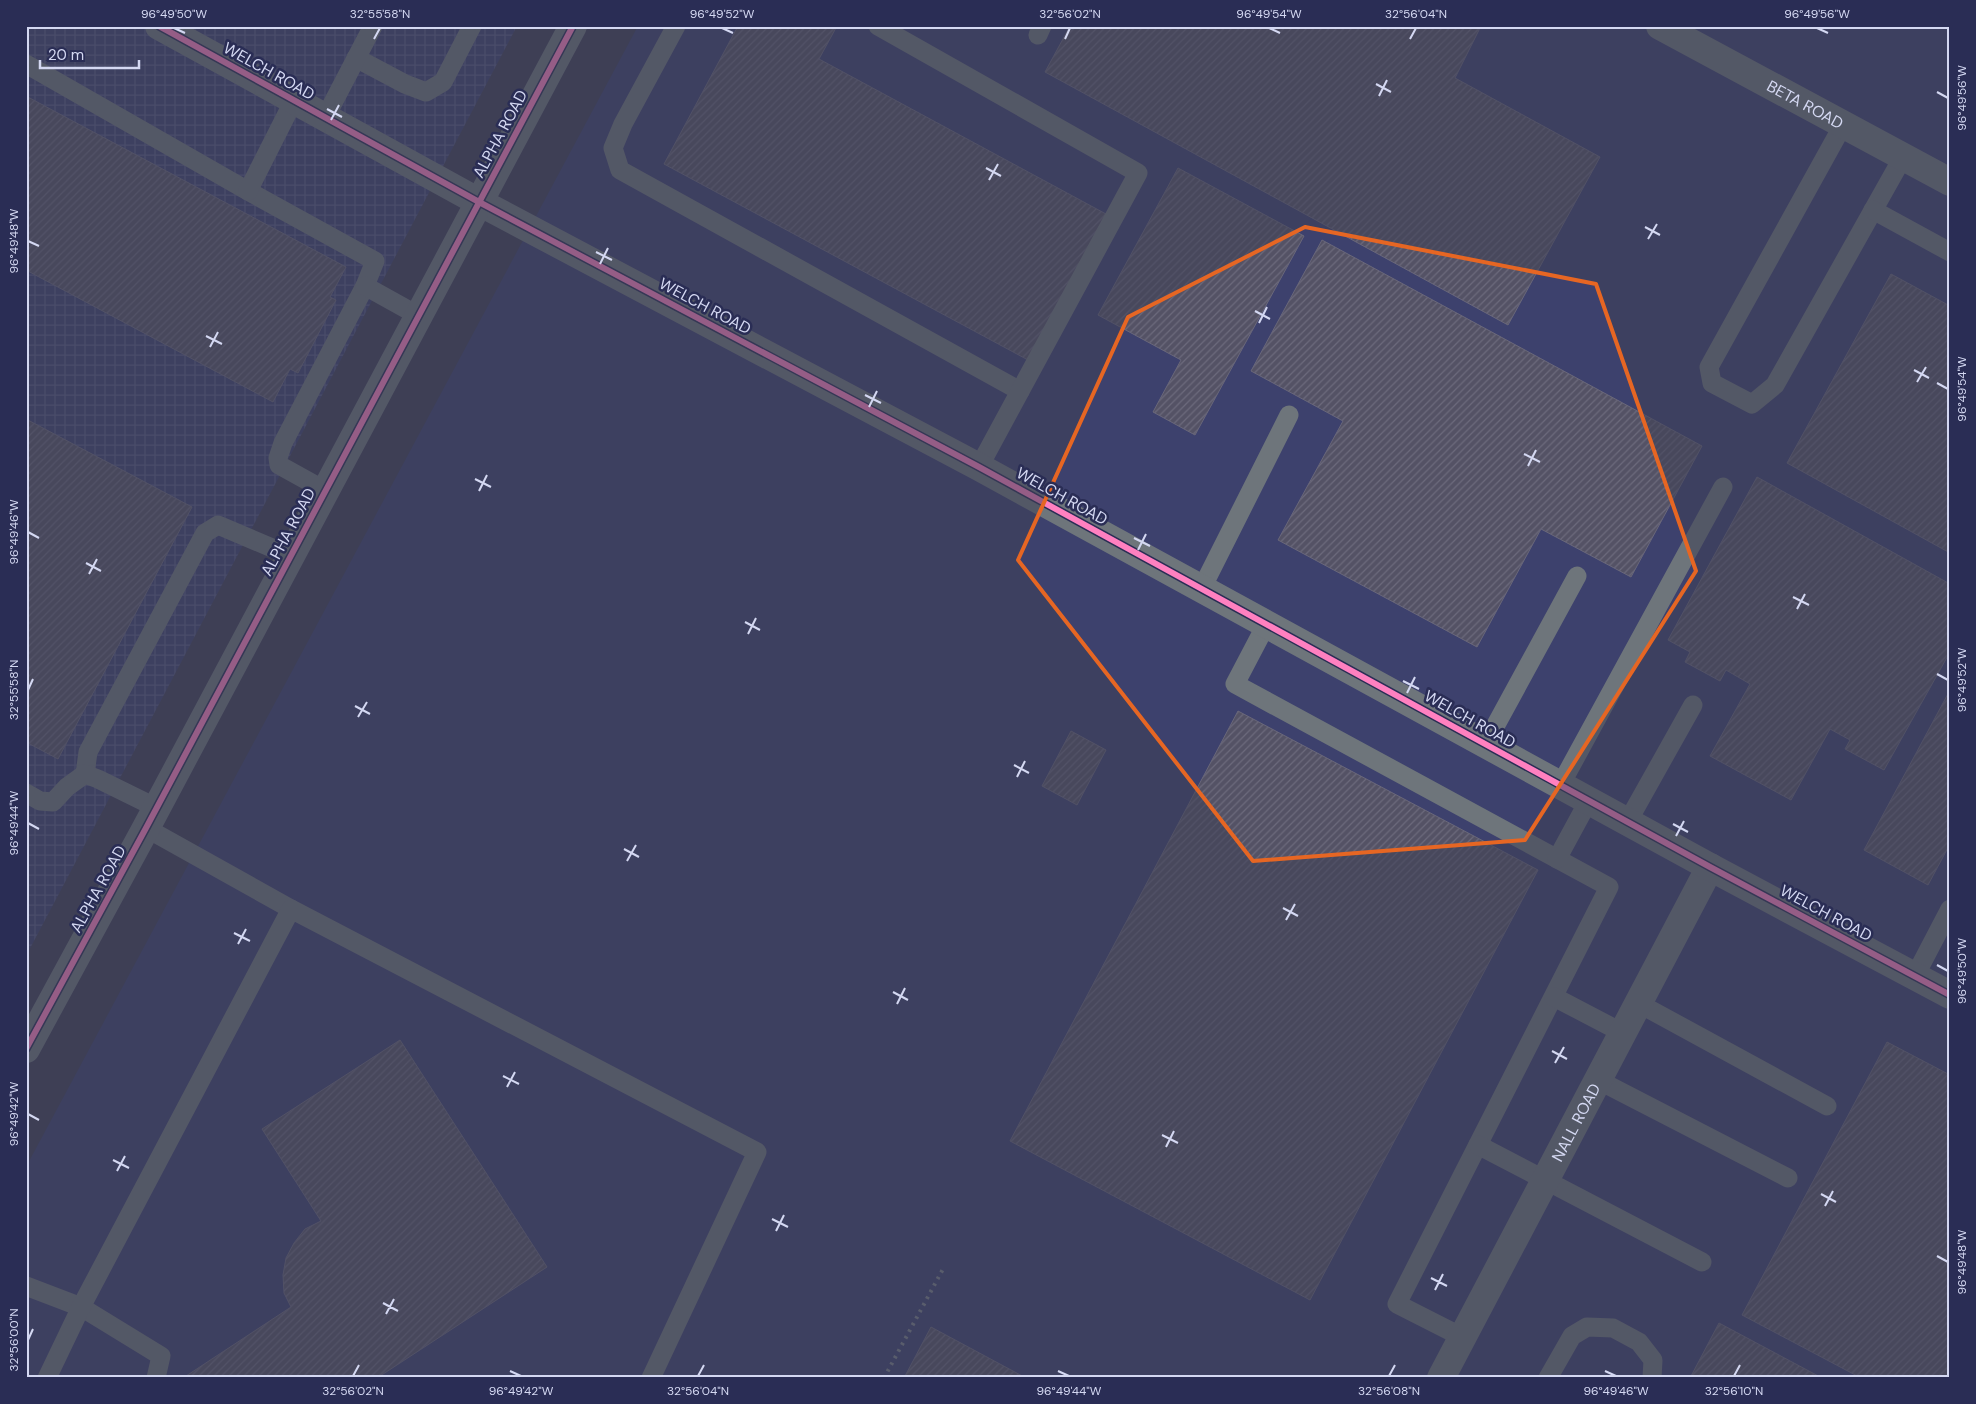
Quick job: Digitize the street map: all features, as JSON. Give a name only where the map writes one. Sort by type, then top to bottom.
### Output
[{"type":"street","name":"WELCH ROAD","points":[[159,26],[479,202],[979,467],[1710,867],[1950,995]]},
{"type":"street","name":"ALPHA ROAD","points":[[26,1049],[152,818],[573,26]]},
{"type":"street","name":"BETA ROAD","points":[[1660,26],[1950,182]]},
{"type":"street","name":"NALL ROAD","points":[[1441,1378],[1710,867]]},
{"type":"lane","points":[[325,118],[374,26]]},
{"type":"lane","points":[[356,58],[405,84],[426,92],[443,82],[472,26]]},
{"type":"lane","points":[[676,26],[623,124],[613,148],[620,170],[1020,391]]},
{"type":"lane","points":[[878,26],[1138,173],[979,467]]},
{"type":"lane","points":[[26,64],[375,261],[365,286],[283,443],[278,458],[280,465],[326,491]]},
{"type":"lane","points":[[248,191],[294,100]]},
{"type":"lane","points":[[1843,125],[1709,366],[1712,383],[1752,404],[1774,385],[1903,157]]},
{"type":"lane","points":[[1873,210],[1950,252]]},
{"type":"lane","points":[[365,286],[418,316]]},
{"type":"lane","points":[[1202,588],[1289,415]]},
{"type":"lane","points":[[1561,784],[1723,487]]},
{"type":"lane","points":[[26,793],[40,801],[53,802],[85,774],[88,752],[205,533],[218,525],[291,556]]},
{"type":"lane","points":[[1486,744],[1577,576]]},
{"type":"lane","points":[[1267,623],[1234,684],[1609,887],[1397,1304],[1462,1337]]},
{"type":"lane","points":[[1628,822],[1692,705]]},
{"type":"lane","points":[[85,774],[98,778],[152,818],[291,909],[757,1152],[651,1378]]},
{"type":"lane","points":[[1557,859],[1588,800]]},
{"type":"lane","points":[[46,1378],[80,1307],[291,909]]},
{"type":"lane","points":[[1915,976],[1950,909]]},
{"type":"lane","points":[[1554,996],[1623,1033]]},
{"type":"lane","points":[[1638,1003],[1827,1106]]},
{"type":"lane","points":[[1598,1080],[1788,1178]]},
{"type":"lane","points":[[1478,1145],[1702,1262]]},
{"type":"lane","points":[[26,1286],[80,1307],[162,1356],[156,1378]]},
{"type":"lane","points":[[1548,1378],[1572,1336],[1587,1327],[1613,1328],[1639,1342],[1653,1360],[1652,1378]]},
{"type":"highlighted area","points":[[1305,227],[1596,284],[1696,571],[1525,840],[1253,861],[1018,560],[1128,317]]},
{"type":"shaded area","points":[[26,26],[517,26],[26,956]]},
{"type":"shaded area","points":[[638,26],[1950,26],[1950,1378],[26,1378],[26,1167]]},
{"type":"building","points":[[738,26],[837,26],[819,59],[1106,214],[1028,360],[664,164]]},
{"type":"building","points":[[1070,26],[1481,26],[1455,78],[1600,157],[1508,325],[1045,72]]},
{"type":"building","points":[[26,96],[346,267],[330,297],[336,300],[298,373],[290,369],[273,402],[26,270]]},
{"type":"building","points":[[1178,168],[1304,236],[1195,435],[1153,412],[1181,360],[1098,315]]},
{"type":"building","points":[[1322,240],[1702,446],[1631,577],[1541,529],[1477,647],[1278,540],[1343,421],[1251,371]]},
{"type":"building","points":[[1891,274],[1950,306],[1950,553],[1787,463]]},
{"type":"building","points":[[26,419],[192,507],[58,759],[26,742]]},
{"type":"building","points":[[1757,477],[1950,584],[1950,652],[1884,770],[1845,749],[1850,740],[1830,729],[1791,800],[1710,756],[1750,684],[1726,670],[1720,681],[1685,662],[1690,652],[1668,640]]},
{"type":"building","points":[[1950,690],[1950,844],[1928,885],[1864,850]]},
{"type":"building","points":[[1238,711],[1538,870],[1310,1300],[1010,1141]]},
{"type":"building","points":[[1071,731],[1106,750],[1077,805],[1042,786]]},
{"type":"building","points":[[400,1040],[547,1267],[377,1378],[183,1378],[291,1307],[284,1293],[283,1275],[286,1258],[294,1243],[305,1229],[321,1221],[262,1129]]},
{"type":"building","points":[[1887,1042],[1950,1075],[1950,1378],[1861,1378],[1742,1315]]},
{"type":"building","points":[[1719,1323],[1822,1378],[1690,1378]]},
{"type":"building","points":[[931,1327],[1026,1378],[904,1378]]},
{"type":"railway","points":[[884,1378],[943,1269]]},
{"type":"cycle path","points":[[159,26],[479,202],[979,467],[1710,867],[1950,995]]},
{"type":"cycle path","points":[[26,1049],[146,828],[573,26]]}]
